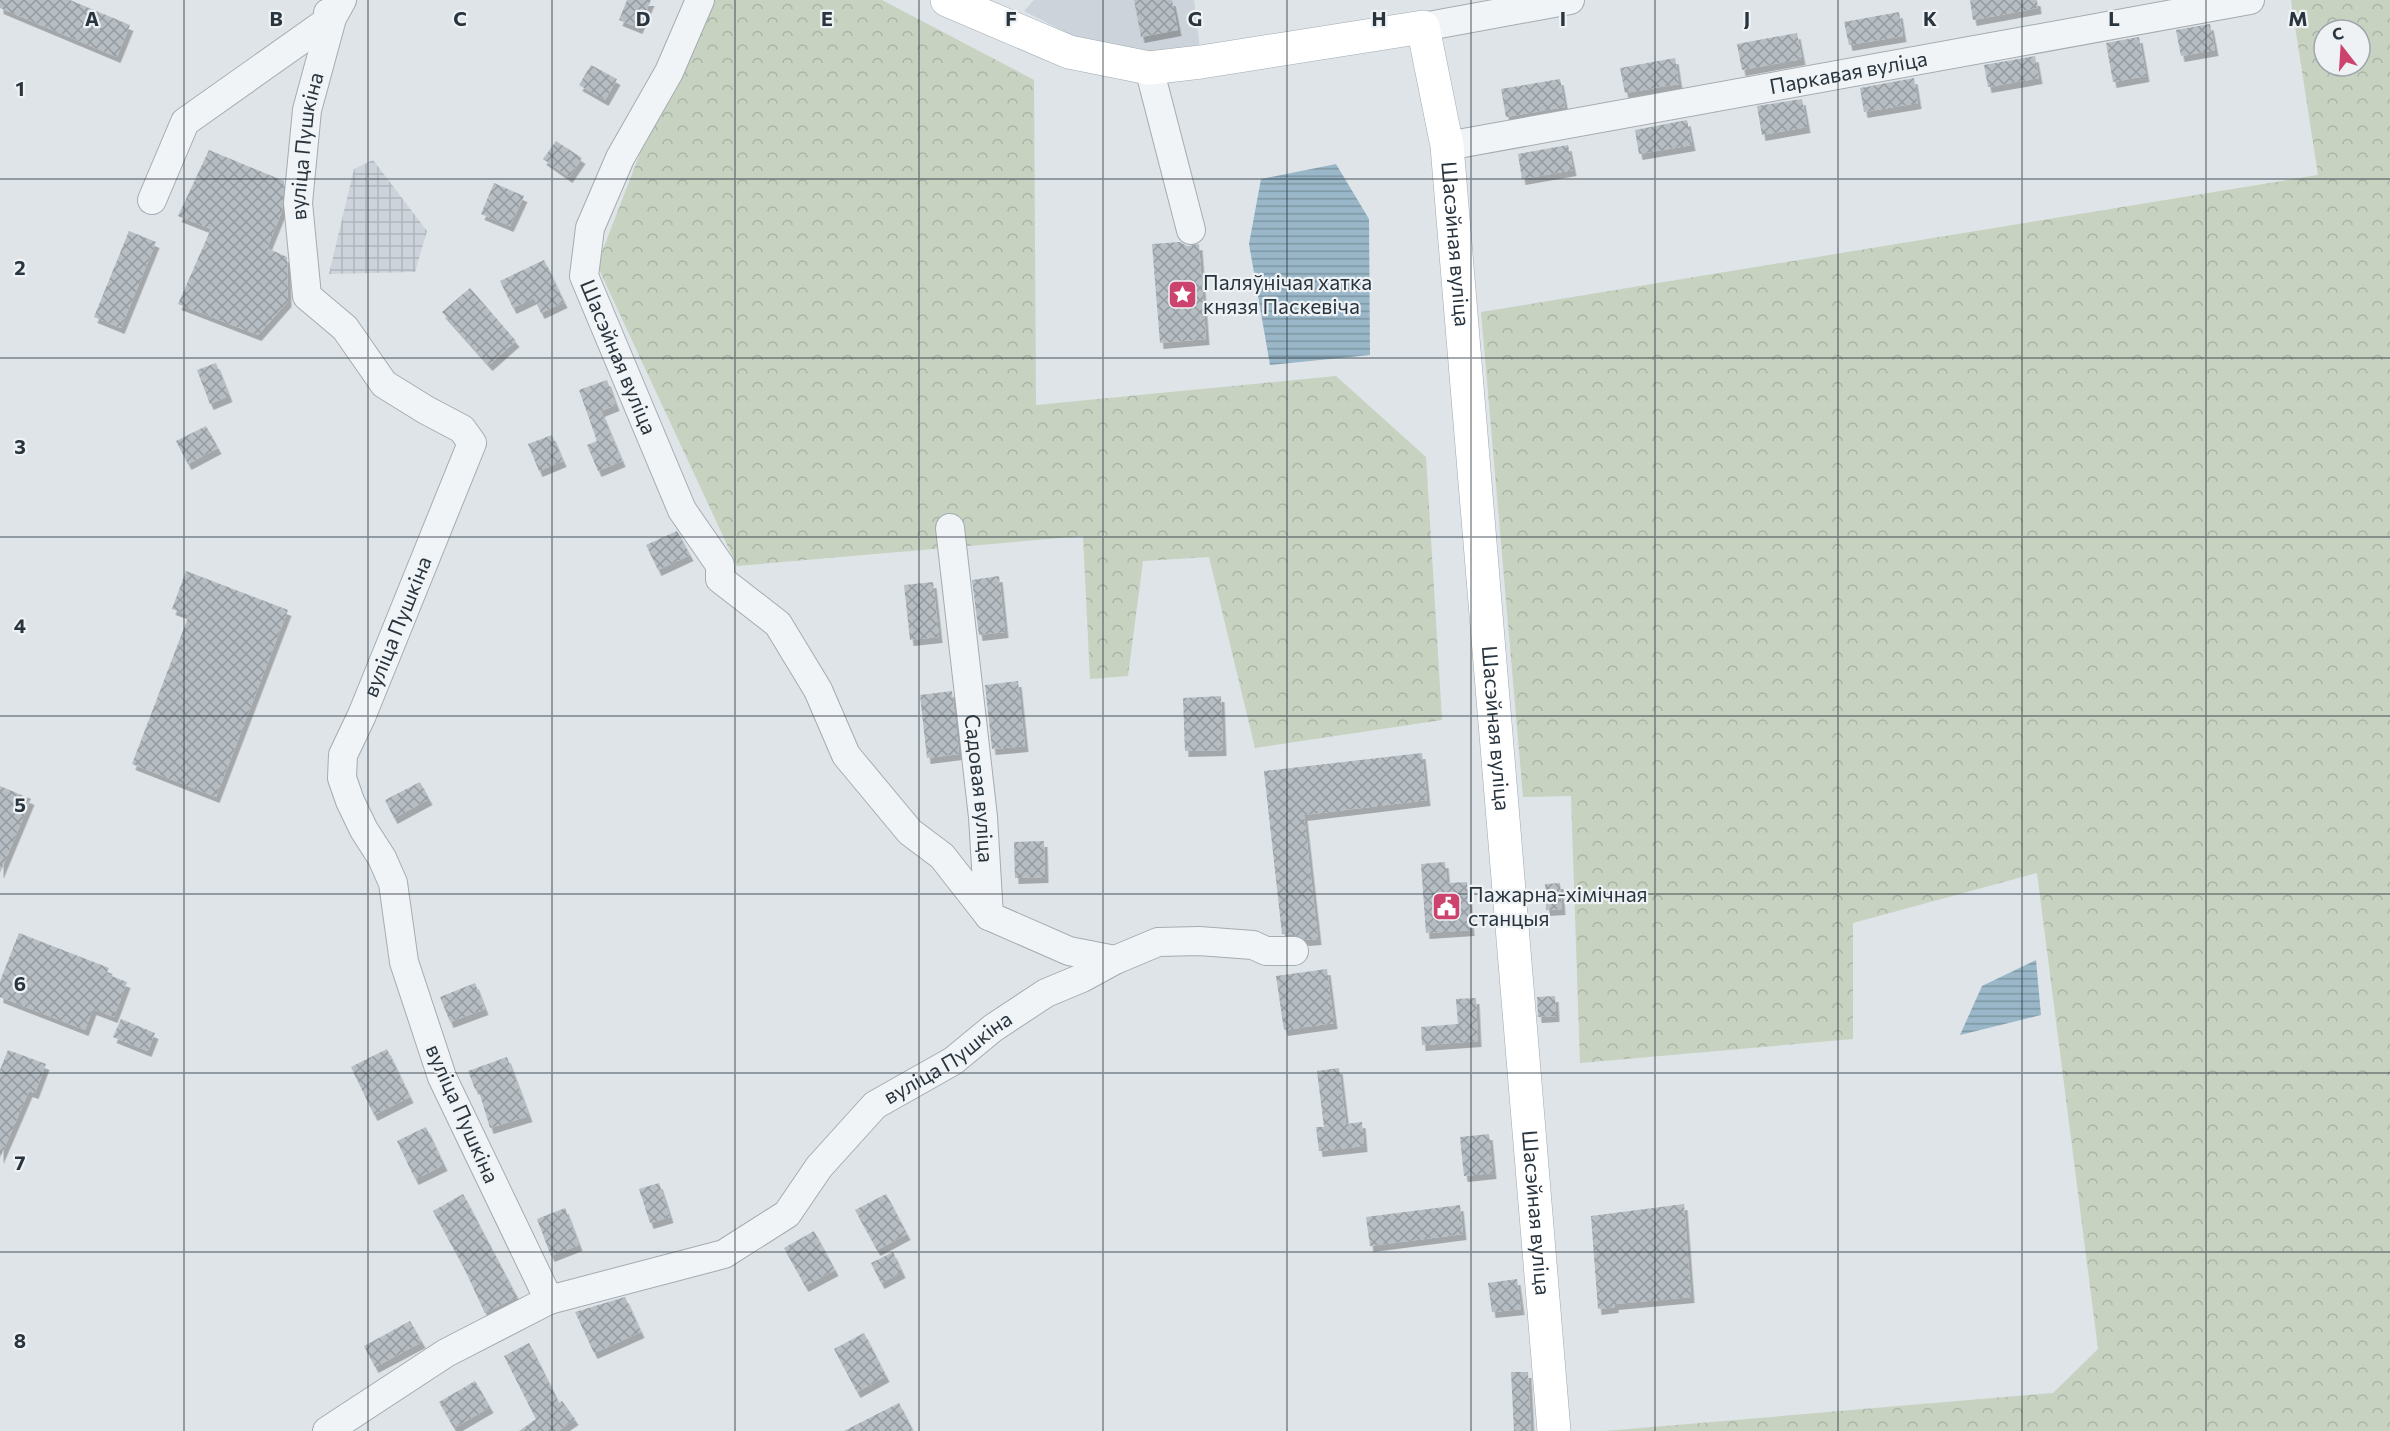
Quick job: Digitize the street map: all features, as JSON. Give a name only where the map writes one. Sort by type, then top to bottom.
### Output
[{"type":"main road","points":[[947,0],[1069,52],[1149,68],[1201,62],[1432,17]]},
{"type":"main road","name":"Шасэйная вуліца","points":[[1432,17],[1447,146],[1554,1431]]},
{"type":"street","name":"Шасэйная вуліца","points":[[700,0],[669,72],[620,158],[590,228],[584,276],[682,510],[720,565],[720,579],[778,624],[818,690],[846,754],[910,832],[942,856],[989,916]]},
{"type":"street","points":[[1432,17],[1570,0]]},
{"type":"street","name":"Паркавая вуліца","points":[[1447,146],[2250,0]]},
{"type":"street","points":[[152,200],[185,122],[331,6]]},
{"type":"street","name":"вуліца Пушкіна","points":[[331,6],[307,110],[298,202],[307,296],[345,328],[384,384],[462,429],[472,443],[412,594],[343,755],[342,778],[364,830],[382,858],[393,883],[404,962],[442,1077],[549,1300]]},
{"type":"street","points":[[1149,68],[1191,230]]},
{"type":"street","name":"Садовая вуліца","points":[[950,528],[983,817],[989,916]]},
{"type":"street","points":[[989,916],[1069,951],[1115,960]]},
{"type":"street","name":"вуліца Пушкіна","points":[[327,1431],[446,1353],[549,1300],[724,1254],[787,1214],[819,1167],[875,1105],[953,1061],[993,1028],[1046,993],[1158,942],[1231,943],[1253,945],[1266,951],[1294,951]]},
{"type":"shaded area","points":[[1034,0],[1194,0],[1200,49],[1144,54],[1097,48],[1024,11]]},
{"type":"shaded area","points":[[373,160],[427,231],[415,272],[329,274],[354,169]]},
{"type":"green space","points":[[699,0],[882,0],[1034,80],[1036,405],[1336,376],[1426,457],[1442,720],[1255,748],[1209,557],[1143,561],[1128,676],[1090,679],[1083,536],[737,566],[597,265]]},
{"type":"green space","points":[[2291,0],[2390,0],[2390,1431],[1605,1431],[2053,1393],[2098,1349],[2037,873],[1853,923],[1853,1039],[1580,1063],[1571,796],[1523,797],[1481,312],[2318,175]]},
{"type":"water","points":[[1336,164],[1369,219],[1370,355],[1270,365],[1249,244],[1261,179]]},
{"type":"water","points":[[2036,960],[2041,1015],[1960,1035],[1982,986]]},
{"type":"building","points":[[0,0],[70,0],[130,25],[117,57],[0,8]]},
{"type":"building","points":[[627,0],[651,0],[639,28],[619,20]]},
{"type":"building","points":[[1134,0],[1172,0],[1178,30],[1141,37]]},
{"type":"building","points":[[1970,0],[2037,0],[2038,8],[1973,20]]},
{"type":"building","points":[[1899,12],[1903,36],[1849,45],[1844,22]]},
{"type":"building","points":[[2210,24],[2215,50],[2181,56],[2176,30]]},
{"type":"building","points":[[1797,33],[1802,59],[1742,70],[1737,44]]},
{"type":"building","points":[[2139,37],[2146,76],[2113,82],[2106,43]]},
{"type":"building","points":[[2035,56],[2039,78],[1988,87],[1984,65]]},
{"type":"building","points":[[1675,58],[1679,84],[1625,93],[1620,68]]},
{"type":"building","points":[[591,65],[617,79],[605,100],[579,85]]},
{"type":"building","points":[[1914,78],[1918,103],[1864,112],[1860,88]]},
{"type":"building","points":[[1560,79],[1565,107],[1506,117],[1501,89]]},
{"type":"building","points":[[1802,99],[1807,127],[1762,135],[1757,106]]},
{"type":"building","points":[[1687,120],[1692,145],[1639,154],[1635,130]]},
{"type":"building","points":[[556,141],[582,158],[569,177],[543,159]]},
{"type":"building","points":[[1568,145],[1573,170],[1522,179],[1518,154]]},
{"type":"building","points":[[209,150],[284,181],[282,211],[267,248],[287,257],[288,301],[258,335],[178,304],[211,229],[178,216]]},
{"type":"building","points":[[494,183],[524,196],[510,226],[481,214]]},
{"type":"building","points":[[129,231],[156,242],[121,328],[94,317]]},
{"type":"building","points":[[1180,242],[1187,246],[1199,244],[1206,339],[1160,343],[1152,244]]},
{"type":"building","points":[[544,260],[564,302],[541,313],[534,298],[513,308],[500,281]]},
{"type":"building","points":[[470,288],[516,341],[489,365],[442,312]]},
{"type":"building","points":[[216,363],[229,396],[210,404],[197,370]]},
{"type":"building","points":[[607,380],[616,405],[601,411],[622,461],[598,471],[587,445],[597,441],[579,390]]},
{"type":"building","points":[[206,426],[218,448],[188,464],[176,441]]},
{"type":"building","points":[[552,435],[563,461],[539,471],[528,444]]},
{"type":"building","points":[[677,531],[690,555],[658,570],[646,545]]},
{"type":"building","points":[[186,571],[288,610],[216,797],[132,764],[189,615],[172,609]]},
{"type":"building","points":[[999,576],[1005,632],[979,635],[972,580]]},
{"type":"building","points":[[933,582],[939,637],[910,640],[904,585]]},
{"type":"building","points":[[1018,681],[1025,746],[992,749],[985,685]]},
{"type":"building","points":[[952,691],[959,754],[927,758],[920,695]]},
{"type":"building","points":[[1221,696],[1223,750],[1185,751],[1183,698]]},
{"type":"building","points":[[1422,753],[1427,800],[1304,815],[1318,939],[1306,940],[1295,935],[1282,934],[1264,771]]},
{"type":"building","points":[[420,782],[429,799],[394,818],[385,800]]},
{"type":"building","points":[[0,786],[31,799],[0,873]]},
{"type":"building","points":[[1044,841],[1045,877],[1015,878],[1014,842]]},
{"type":"building","name":"Пажарна-хімічная станцыя","points":[[1445,862],[1447,883],[1467,882],[1471,930],[1426,933],[1421,864]]},
{"type":"building","points":[[1560,883],[1562,909],[1546,910],[1545,884]]},
{"type":"building","points":[[19,933],[109,968],[106,974],[127,982],[114,1017],[93,1009],[85,1030],[0,997],[0,981]]},
{"type":"building","points":[[1327,969],[1334,1023],[1284,1030],[1276,976]]},
{"type":"building","points":[[475,983],[485,1009],[450,1022],[440,997]]},
{"type":"building","points":[[1555,996],[1556,1016],[1538,1017],[1537,997]]},
{"type":"building","points":[[1476,998],[1478,1041],[1422,1045],[1421,1027],[1458,1024],[1456,999]]},
{"type":"building","points":[[121,1019],[155,1033],[148,1051],[113,1037]]},
{"type":"building","points":[[387,1049],[410,1097],[374,1115],[351,1067]]},
{"type":"building","points":[[8,1050],[46,1064],[35,1093],[29,1091],[0,1158],[0,1070]]},
{"type":"building","points":[[507,1057],[529,1116],[490,1128],[478,1088],[475,1089],[468,1071]]},
{"type":"building","points":[[1339,1068],[1346,1124],[1362,1122],[1364,1146],[1319,1151],[1316,1127],[1324,1127],[1317,1071]]},
{"type":"building","points":[[426,1127],[444,1165],[415,1179],[397,1141]]},
{"type":"building","points":[[1489,1134],[1493,1173],[1464,1176],[1460,1137]]},
{"type":"building","points":[[659,1183],[670,1217],[650,1223],[639,1189]]},
{"type":"building","points":[[463,1194],[517,1297],[485,1313],[433,1211]]},
{"type":"building","points":[[886,1194],[907,1234],[877,1250],[855,1210]]},
{"type":"building","points":[[1684,1204],[1691,1297],[1615,1304],[1615,1307],[1598,1309],[1591,1216]]},
{"type":"building","points":[[1460,1205],[1463,1234],[1370,1246],[1366,1217]]},
{"type":"building","points":[[565,1208],[579,1245],[551,1256],[537,1219]]},
{"type":"building","points":[[814,1231],[835,1270],[805,1286],[784,1248]]},
{"type":"building","points":[[893,1252],[902,1272],[881,1283],[871,1263]]},
{"type":"building","points":[[1517,1279],[1521,1309],[1492,1312],[1488,1283]]},
{"type":"building","points":[[625,1297],[641,1332],[594,1353],[575,1312]]},
{"type":"building","points":[[410,1321],[422,1342],[375,1367],[364,1346]]},
{"type":"building","points":[[864,1333],[886,1376],[857,1392],[834,1349]]},
{"type":"building","points":[[529,1343],[559,1403],[562,1401],[575,1419],[558,1431],[519,1431],[536,1419],[504,1356]]},
{"type":"building","points":[[1511,1372],[1528,1372],[1531,1431],[1514,1431]]},
{"type":"building","points":[[475,1381],[490,1407],[454,1428],[439,1402]]},
{"type":"building","points":[[899,1403],[913,1431],[844,1431]]},
{"type":"place","name":"Паляўнічая хатка князя Паскевіча","points":[[1182,295]]},
{"type":"place","name":"Пажарна-хімічная станцыя","points":[[1447,907]]}]
